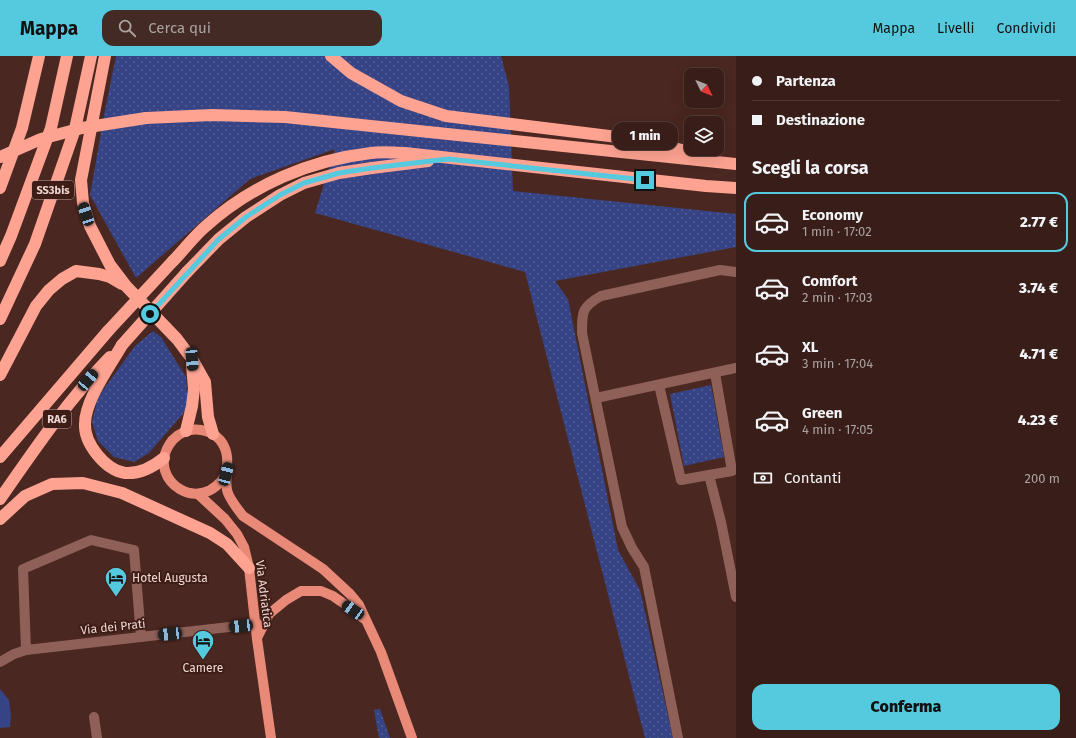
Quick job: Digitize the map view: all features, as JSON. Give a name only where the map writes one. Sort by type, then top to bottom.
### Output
[{"type":"highway","points":[[0,188],[22,128],[39,56]]},
{"type":"highway","name":"SS3bis","points":[[0,261],[11,236],[51,128],[67,56]]},
{"type":"highway","name":"SS3bis","points":[[0,319],[34,244],[75,129],[91,56]]},
{"type":"highway","points":[[105,56],[81,180],[83,203],[90,226],[110,265],[126,286],[178,339],[192,359],[205,382],[208,417],[213,434]]},
{"type":"highway","points":[[330,56],[351,73],[400,101],[446,116],[642,140],[736,164]]},
{"type":"highway","points":[[0,157],[42,139],[82,128],[146,118],[212,115],[285,117],[736,164]]},
{"type":"highway","name":"RA6","points":[[0,457],[108,331],[206,226],[238,200],[271,182],[303,168],[334,159],[372,152],[404,153],[448,159],[736,188]]},
{"type":"highway","name":"RA6","points":[[0,499],[62,412],[97,370],[122,345],[187,272],[219,239],[246,217],[280,195],[304,183],[345,172],[448,159]]},
{"type":"highway","points":[[0,375],[36,306],[49,290],[62,279],[76,271],[110,277],[126,286]]},
{"type":"highway","points":[[122,345],[91,397],[85,424],[86,437],[95,453],[110,467],[124,473],[140,471],[155,465],[164,458]]},
{"type":"highway","points":[[186,431],[192,406],[194,389],[192,359]]},
{"type":"highway","points":[[0,519],[25,496],[52,484],[83,482],[122,493],[210,533],[227,544],[249,568]]},
{"type":"main road","points":[[199,430],[213,434],[220,439],[226,451],[228,465],[226,474],[222,482],[215,488],[206,492],[198,494],[180,490],[172,484],[164,468],[166,449],[178,435],[186,431],[199,430]]},
{"type":"main road","points":[[226,474],[228,491],[234,504],[243,516],[323,569],[350,594],[359,605],[381,652],[412,738]]},
{"type":"main road","name":"Via Adriatica","points":[[198,494],[225,519],[237,534],[244,547],[249,568],[271,738]]},
{"type":"main road","points":[[257,639],[269,614],[286,600],[301,591],[321,591],[333,596],[366,621]]},
{"type":"street","points":[[678,738],[644,567],[632,548],[622,527],[582,333],[582,314],[589,302],[601,296],[720,270],[736,272]]},
{"type":"street","points":[[596,398],[736,368]]},
{"type":"street","points":[[658,385],[681,480],[732,471],[715,372]]},
{"type":"street","points":[[709,475],[721,522],[736,597]]},
{"type":"street","points":[[26,650],[23,569],[91,540],[134,550],[141,637]]},
{"type":"street","name":"Via dei Prati","points":[[0,662],[14,654],[26,650],[256,624]]},
{"type":"street","points":[[94,717],[96,738]]},
{"type":"shaded area","points":[[116,56],[501,56],[509,86],[513,191],[736,214],[736,247],[555,281],[568,299],[618,550],[640,590],[673,738],[645,738],[525,272],[315,213],[335,149],[250,179],[136,278],[90,195]]},
{"type":"shaded area","points":[[153,331],[161,337],[186,377],[188,408],[149,453],[134,462],[114,457],[98,441],[92,422],[98,397],[135,346]]},
{"type":"shaded area","points":[[711,385],[724,457],[684,466],[670,394]]},
{"type":"shaded area","points":[[0,689],[9,700],[11,716],[10,727],[0,728]]},
{"type":"shaded area","points":[[380,709],[390,738],[379,738],[374,710]]},
{"type":"place","name":"Hotel Augusta","points":[[116,598]]},
{"type":"place","name":"Camere","points":[[203,660]]},
{"type":"route","points":[[150,314],[187,272],[219,239],[246,217],[280,195],[304,183],[339,173],[448,159],[645,180]]}]
